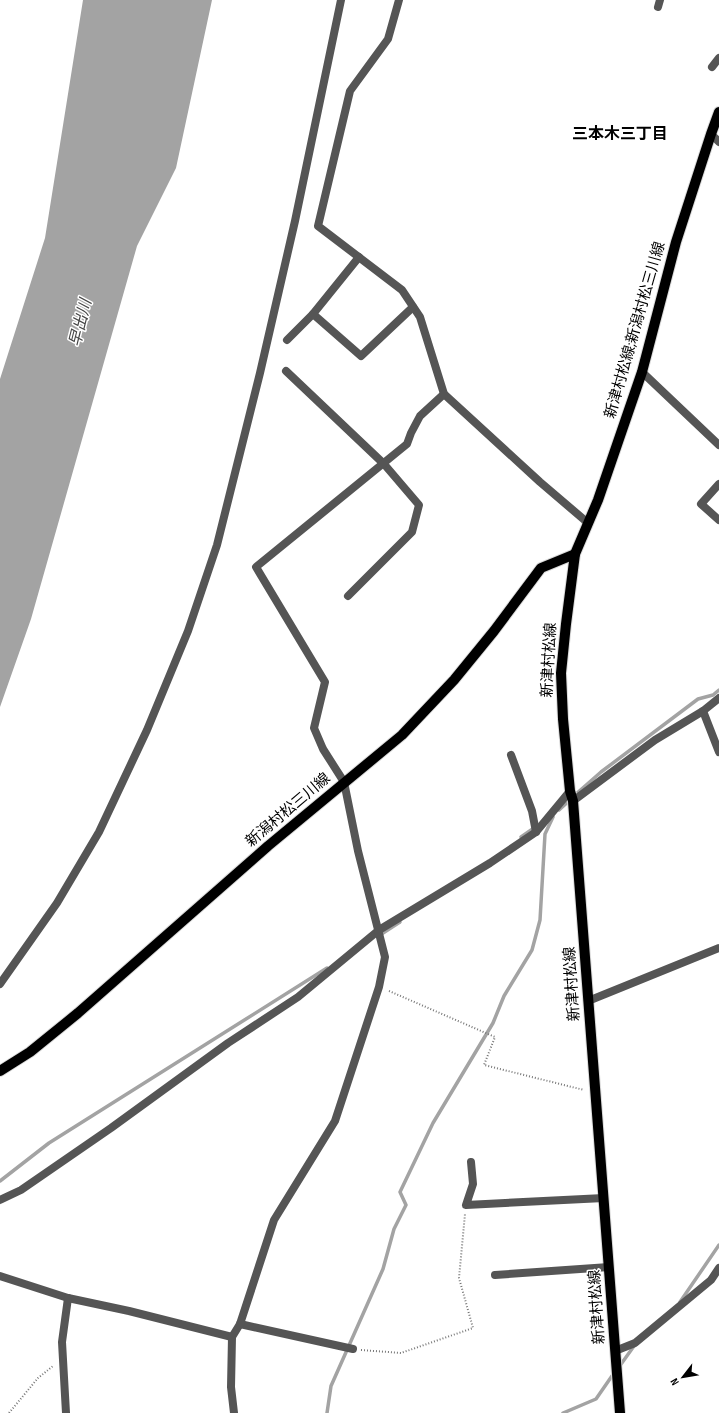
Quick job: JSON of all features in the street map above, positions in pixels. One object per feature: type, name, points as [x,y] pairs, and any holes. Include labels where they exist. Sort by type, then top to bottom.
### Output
[{"type":"main road","name":"新津村松線;新潟村松三川線","points":[[575,554],[598,500],[642,372],[676,242],[710,134],[719,112]]},
{"type":"main road","name":"新潟村松三川線","points":[[0,1071],[30,1052],[78,1013],[268,846],[402,735],[454,680],[494,631],[541,568],[575,554]]},
{"type":"main road","name":"新津村松線","points":[[575,554],[561,673],[563,719],[588,1002],[620,1413]]},
{"type":"street","points":[[0,984],[57,903],[99,832],[148,730],[188,631],[217,545],[260,373],[295,221],[341,0]]},
{"type":"street","points":[[399,0],[388,39],[350,91],[318,226],[402,290],[420,317],[444,394],[588,523]]},
{"type":"street","points":[[712,67],[719,58]]},
{"type":"street","points":[[710,134],[719,142]]},
{"type":"street","points":[[287,340],[313,314],[359,257]]},
{"type":"street","points":[[313,314],[361,356],[413,307]]},
{"type":"street","points":[[286,371],[384,464],[419,505],[412,532],[348,596]]},
{"type":"street","points":[[642,372],[718,442]]},
{"type":"street","points":[[235,1412],[231,1387],[232,1336],[240,1324],[274,1220],[335,1121],[379,987],[385,957],[358,851],[344,782],[324,749],[314,728],[325,682],[256,567],[407,444],[411,432],[420,416],[444,394]]},
{"type":"street","points":[[719,484],[701,504],[719,520]]},
{"type":"street","points":[[0,1200],[21,1190],[111,1128],[228,1043],[298,997],[379,930],[490,863],[536,832],[571,796],[655,740],[704,711],[719,698]]},
{"type":"street","points":[[704,711],[719,752]]},
{"type":"street","points":[[511,755],[532,811],[536,832]]},
{"type":"street","points":[[588,1002],[719,948]]},
{"type":"street","points":[[471,1162],[473,1184],[466,1205],[604,1198]]},
{"type":"street","points":[[495,1275],[609,1267]]},
{"type":"street","points":[[615,1351],[635,1343],[711,1280],[719,1268]]},
{"type":"street","points":[[0,1276],[68,1298],[232,1336]]},
{"type":"street","points":[[66,1413],[62,1342],[68,1298]]},
{"type":"street","points":[[240,1324],[352,1349]]},
{"type":"path","points":[[379,987],[495,1037],[484,1065],[595,1093]]},
{"type":"path","points":[[352,1349],[401,1353],[473,1328],[459,1278],[466,1205]]},
{"type":"path","points":[[9,1413],[38,1378],[62,1357]]},
{"type":"water","name":"早出川","points":[[83,0],[212,0],[176,168],[137,246],[31,619],[0,707],[0,379],[45,238]]},
{"type":"waterway","points":[[576,794],[601,772],[698,699],[713,695],[719,690]]},
{"type":"waterway","points":[[559,810],[570,800]]},
{"type":"waterway","points":[[327,1413],[331,1386],[383,1269],[394,1229],[406,1205],[400,1192],[433,1123],[493,1023],[504,996],[532,950],[540,920],[545,834],[553,817]]},
{"type":"waterway","points":[[521,837],[534,828]]},
{"type":"waterway","points":[[380,935],[400,922]]},
{"type":"waterway","points":[[0,1181],[49,1143],[327,968]]},
{"type":"waterway","points":[[680,1302],[719,1245]]},
{"type":"waterway","points":[[619,1367],[634,1346]]},
{"type":"waterway","points":[[563,1413],[596,1399],[614,1373]]},
{"type":"district","name":"三本木三丁目","points":[[620,134]]}]
